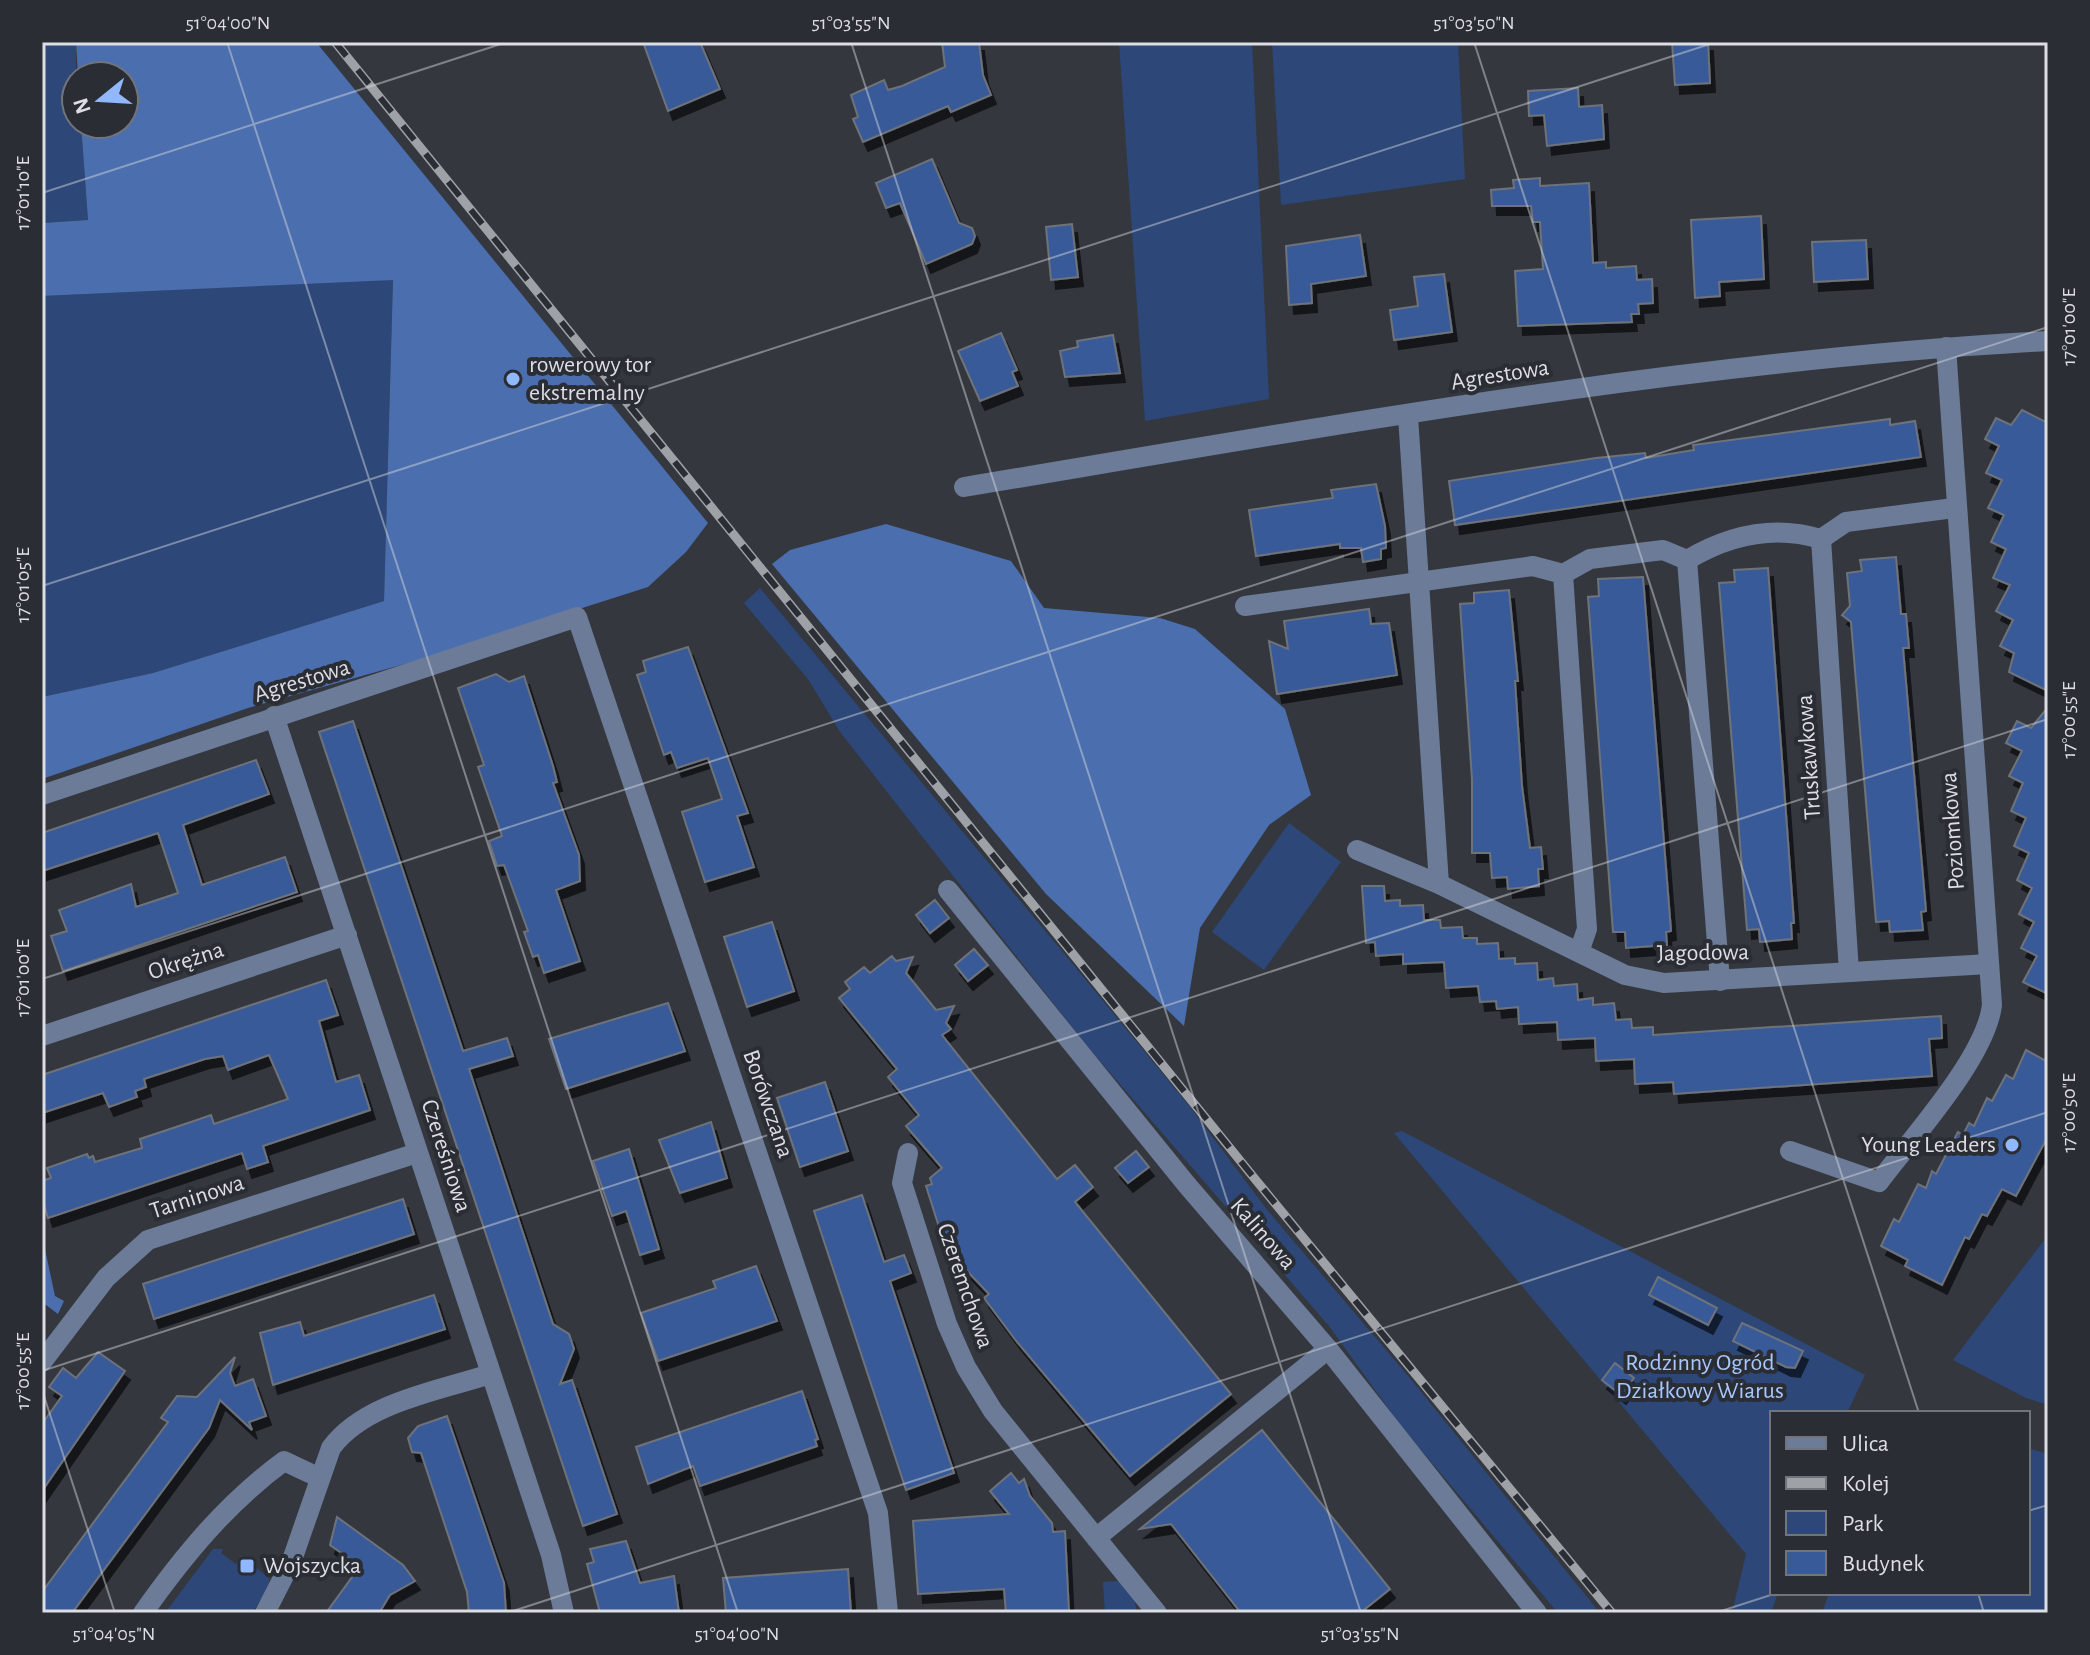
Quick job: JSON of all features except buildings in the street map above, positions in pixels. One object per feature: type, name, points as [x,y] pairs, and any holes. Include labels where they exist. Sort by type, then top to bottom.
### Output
[{"type":"street","name":"Agrestowa","points":[[964,487],[1408,416],[1750,366],[1946,347],[2048,341]]},
{"type":"street","name":"Poziomkowa","points":[[1790,1151],[1879,1182],[1967,1063],[1989,1027],[1989,964],[1954,508],[1946,347]]},
{"type":"street","points":[[1408,416],[1439,884]]},
{"type":"street","points":[[1687,560],[1718,541],[1792,530],[1821,539],[1846,522],[1954,508]]},
{"type":"street","name":"Truskawkowa","points":[[1821,539],[1849,972]]},
{"type":"street","points":[[1245,606],[1533,566],[1563,574],[1590,559],[1663,550],[1687,560]]},
{"type":"street","points":[[1687,560],[1720,981]]},
{"type":"street","points":[[1563,574],[1587,929],[1579,952]]},
{"type":"street","name":"Agrestowa","points":[[42,795],[577,617]]},
{"type":"street","name":"Borówczana","points":[[577,617],[878,1513],[888,1613]]},
{"type":"street","name":"Czereśniowa","points":[[274,716],[551,1555],[564,1613]]},
{"type":"street","name":"Jagodowa","points":[[1357,850],[1439,884],[1625,975],[1664,983],[1989,964]]},
{"type":"street","name":"Kalinowa","points":[[948,890],[1187,1185],[1328,1349],[1537,1613]]},
{"type":"street","name":"Okrężna","points":[[42,1036],[347,935]]},
{"type":"street","name":"Tarninowa","points":[[42,1362],[106,1278],[148,1240],[417,1153]]},
{"type":"street","name":"Czeremchowa","points":[[908,1153],[902,1183],[947,1324],[966,1367],[993,1411],[1157,1613]]},
{"type":"street","points":[[1096,1538],[1328,1349]]},
{"type":"street","points":[[265,1613],[292,1560],[331,1448],[342,1434],[359,1422],[490,1374]]},
{"type":"street","points":[[143,1613],[185,1554],[251,1485],[284,1461],[320,1478]]},
{"type":"green space","points":[[42,42],[76,42],[76,60],[60,60],[60,140],[82,140],[88,220],[42,223]]},
{"type":"green space","points":[[1119,42],[1252,42],[1269,399],[1145,421]]},
{"type":"green space","points":[[1272,42],[1458,42],[1465,179],[1281,205]]},
{"type":"green space","points":[[393,279],[384,601],[153,673],[42,697],[42,296]]},
{"type":"green space","points":[[760,588],[1086,980],[1190,1107],[1268,1211],[1409,1377],[1600,1613],[1558,1613],[1401,1426],[1329,1326],[1087,1046],[840,732],[808,679],[744,603]]},
{"type":"green space","points":[[1289,823],[1341,862],[1264,970],[1212,932]]},
{"type":"green space","name":"Rodzinny Ogród Działkowy Wiarus","points":[[1402,1131],[1865,1375],[1848,1411],[1770,1411],[1770,1595],[1777,1595],[1771,1613],[1732,1613],[1746,1554],[1394,1133]]},
{"type":"green space","points":[[2048,1235],[2048,1405],[2026,1398],[1953,1360]]},
{"type":"green space","points":[[2030,1449],[2048,1454],[2048,1613],[1822,1613],[1828,1595],[2030,1595]]},
{"type":"green space","points":[[213,1549],[223,1549],[221,1553],[236,1564],[241,1556],[269,1578],[269,1587],[252,1613],[165,1613]]},
{"type":"green space","points":[[1120,1581],[1133,1592],[1137,1613],[1105,1613],[1103,1582]]},
{"type":"shaded area","points":[[76,42],[316,42],[708,523],[686,552],[648,587],[426,658],[248,708],[42,779],[42,697],[153,673],[384,601],[393,280],[42,296],[42,223],[88,220],[82,140],[140,140],[140,60],[77,60]]},
{"type":"shaded area","points":[[886,524],[1011,561],[1044,608],[1160,618],[1195,629],[1285,709],[1311,795],[1269,825],[1200,928],[1184,1026],[1046,894],[772,564],[790,550]]},
{"type":"shaded area","points":[[42,1235],[55,1296],[64,1301],[58,1314],[42,1302]]},
{"type":"railway","points":[[335,42],[1255,1179],[1612,1613]]},
{"type":"place","name":"rowerowy tor ekstremalny","points":[[513,379]]},
{"type":"place","name":"Young Leaders","points":[[2012,1145]]},
{"type":"place","name":"Wojszycka","points":[[247,1566]]}]
